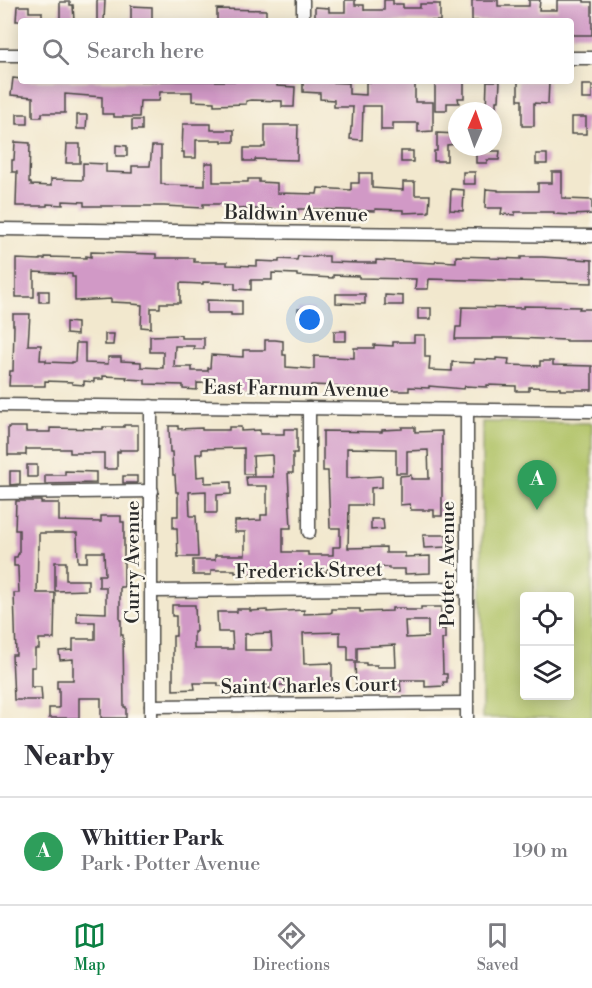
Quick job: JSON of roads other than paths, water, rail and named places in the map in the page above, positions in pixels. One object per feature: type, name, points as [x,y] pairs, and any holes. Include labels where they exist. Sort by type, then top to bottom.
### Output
[{"type":"street","points":[[303,0],[303,18]]},
{"type":"street","points":[[0,55],[18,55]]},
{"type":"street","points":[[574,58],[592,58]]},
{"type":"street","name":"Baldwin Avenue","points":[[0,229],[592,236]]},
{"type":"street","name":"East Farnum Avenue","points":[[0,405],[592,411]]},
{"type":"street","name":"Curry Avenue","points":[[151,406],[151,712]]},
{"type":"street","points":[[309,408],[309,532]]},
{"type":"street","name":"Potter Avenue","points":[[467,410],[467,718]]},
{"type":"street","points":[[0,494],[152,491]]},
{"type":"street","name":"Frederick Street","points":[[152,591],[467,588]]},
{"type":"street","name":"Saint Charles Court","points":[[151,712],[467,703]]},
{"type":"place","name":"Whittier Park","points":[[537,510]]}]
